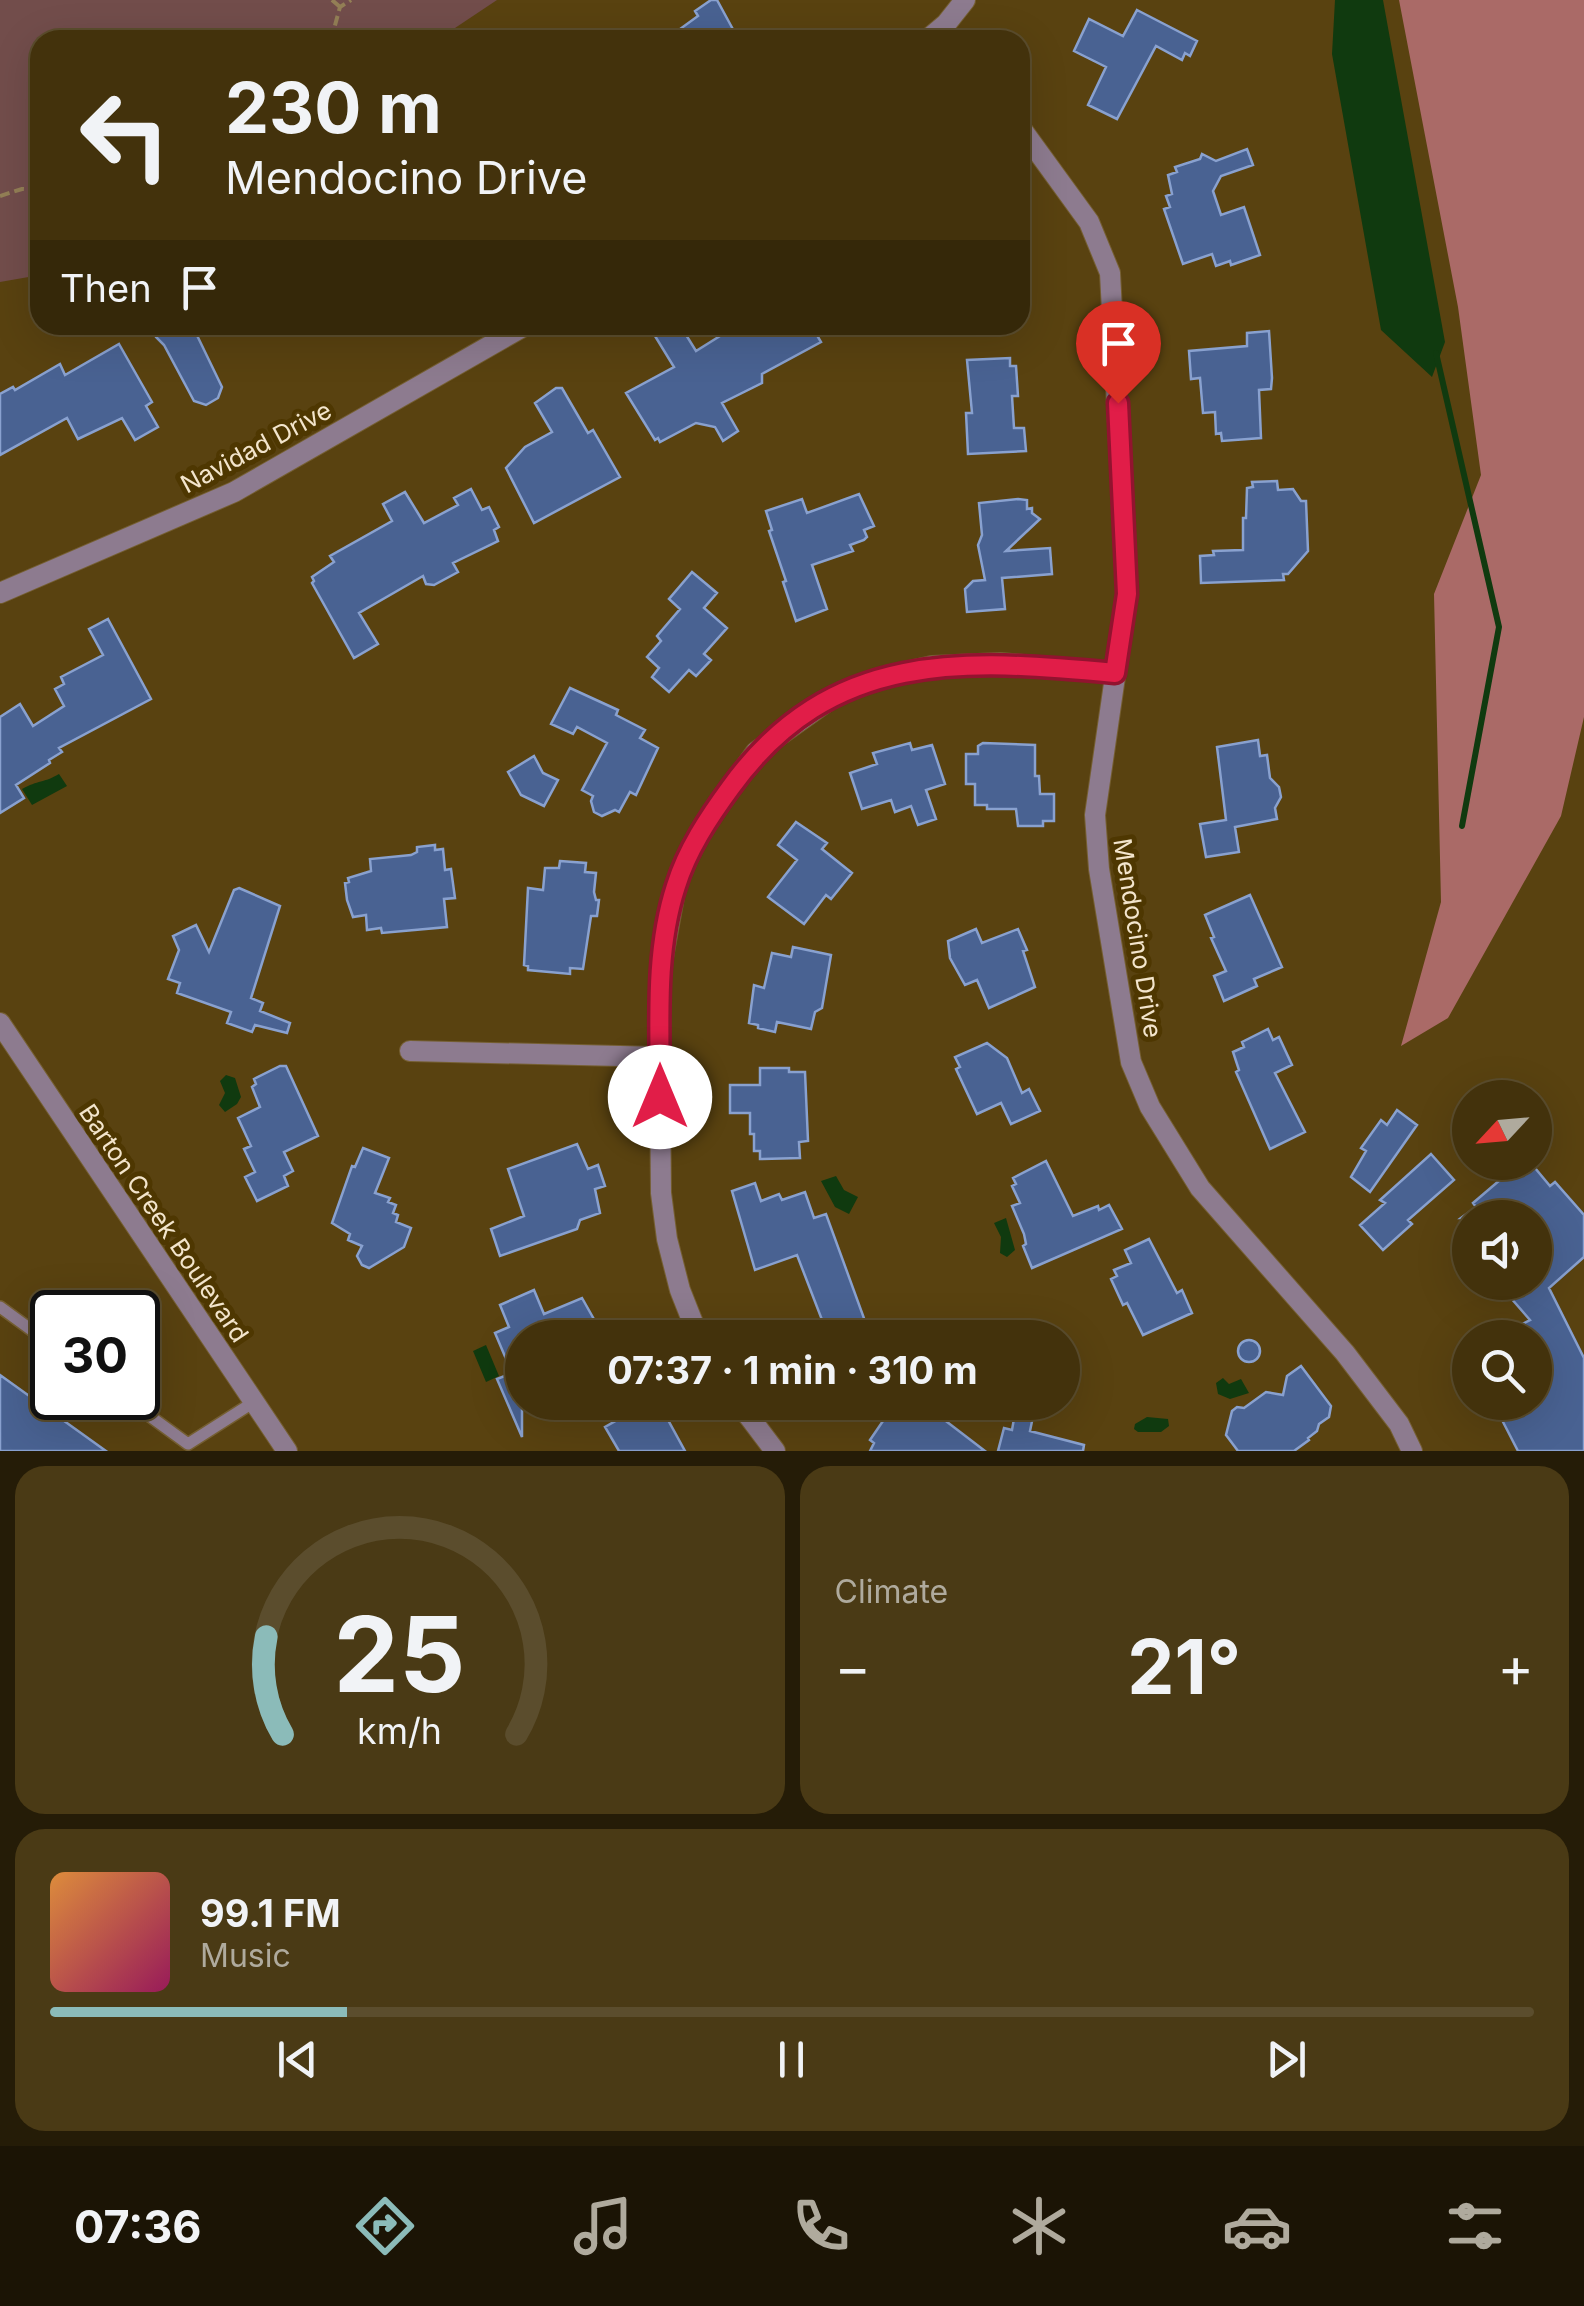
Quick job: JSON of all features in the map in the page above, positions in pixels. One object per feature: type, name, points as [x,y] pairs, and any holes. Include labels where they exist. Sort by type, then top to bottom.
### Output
[{"type":"street","points":[[952,30],[965,0]]},
{"type":"street","name":"Mendocino Drive","points":[[1030,141],[1088,222],[1110,273],[1127,594],[1096,815],[1099,870],[1132,1062],[1150,1106],[1200,1188],[1346,1353],[1399,1424],[1412,1451]]},
{"type":"street","name":"Navidad Drive","points":[[0,593],[234,492],[509,335]]},
{"type":"street","points":[[692,1320],[667,1239],[662,1194],[659,979],[676,886],[701,832],[756,752],[836,695],[876,678],[932,666],[1000,663],[1115,673]]},
{"type":"street","name":"Barton Creek Boulevard","points":[[0,1023],[287,1451]]},
{"type":"street","points":[[410,1051],[660,1057]]},
{"type":"street","points":[[752,1420],[775,1451]]},
{"type":"lane","points":[[0,1307],[30,1329]]},
{"type":"lane","points":[[155,1420],[195,1446],[254,1402]]},
{"type":"path","points":[[332,0],[340,7]]},
{"type":"path","points":[[334,30],[340,7],[350,0]]},
{"type":"path","points":[[0,196],[30,190]]},
{"type":"shaded area","points":[[0,0],[497,0],[452,30],[30,30],[30,277],[0,282]]},
{"type":"shaded area","points":[[1335,0],[1383,0],[1445,342],[1432,377],[1381,330],[1332,54]]},
{"type":"shaded area","points":[[1399,0],[1584,0],[1584,717],[1561,816],[1448,1018],[1401,1046],[1441,902],[1434,594],[1481,475],[1458,307]]},
{"type":"shaded area","points":[[59,774],[67,786],[32,805],[22,789]]},
{"type":"shaded area","points":[[226,1075],[235,1078],[241,1097],[225,1112],[219,1105],[225,1093],[220,1081]]},
{"type":"shaded area","points":[[836,1176],[844,1190],[858,1197],[849,1214],[835,1207],[821,1181]]},
{"type":"shaded area","points":[[1006,1218],[1015,1250],[1007,1257],[1000,1253],[1001,1237],[994,1223]]},
{"type":"shaded area","points":[[486,1345],[499,1376],[486,1382],[473,1351]]},
{"type":"shaded area","points":[[1223,1378],[1229,1384],[1241,1379],[1249,1393],[1230,1399],[1218,1394],[1216,1383]]},
{"type":"shaded area","points":[[1147,1417],[1168,1419],[1169,1426],[1161,1432],[1134,1429]]},
{"type":"building","points":[[717,0],[733,30],[679,30],[698,16],[695,11]]},
{"type":"building","points":[[1137,10],[1197,41],[1190,56],[1185,53],[1182,60],[1156,46],[1117,119],[1088,105],[1106,67],[1074,51],[1089,19],[1123,36]]},
{"type":"building","points":[[1247,149],[1253,165],[1221,176],[1213,191],[1221,215],[1244,207],[1260,255],[1216,266],[1212,254],[1183,264],[1164,209],[1170,207],[1166,196],[1172,194],[1168,175],[1177,172],[1175,167],[1200,159],[1202,154],[1216,161]]},
{"type":"building","points":[[1269,331],[1272,378],[1271,389],[1259,390],[1261,438],[1222,441],[1221,433],[1216,434],[1215,412],[1203,413],[1200,378],[1191,379],[1189,351],[1247,346],[1247,333]]},
{"type":"building","points":[[197,335],[222,387],[218,398],[206,405],[194,401],[156,337]]},
{"type":"building","points":[[686,335],[696,351],[722,335],[817,335],[821,342],[762,374],[762,383],[722,403],[738,431],[723,441],[715,427],[696,423],[660,442],[626,393],[674,367],[655,336]]},
{"type":"building","points":[[119,344],[152,402],[146,406],[158,427],[135,440],[122,418],[78,439],[67,418],[0,455],[0,394],[13,387],[15,390],[60,364],[65,375]]},
{"type":"building","points":[[1010,358],[1010,366],[1016,366],[1018,396],[1012,396],[1014,428],[1024,428],[1026,451],[968,454],[966,413],[972,413],[967,360]]},
{"type":"building","points":[[562,388],[588,433],[593,430],[620,477],[534,523],[506,468],[525,447],[552,432],[535,403]]},
{"type":"building","points":[[1277,481],[1278,490],[1293,489],[1301,501],[1306,501],[1308,551],[1288,574],[1283,574],[1284,580],[1201,583],[1200,556],[1214,555],[1213,551],[1243,550],[1247,488],[1253,487],[1252,482]]},
{"type":"building","points":[[471,489],[482,510],[489,507],[499,527],[494,530],[498,541],[453,563],[458,572],[434,585],[426,584],[423,576],[359,613],[378,644],[354,658],[312,577],[334,562],[330,556],[392,521],[383,504],[405,492],[424,523],[458,505],[454,498]]},
{"type":"building","points":[[859,494],[874,526],[864,530],[864,540],[850,545],[853,551],[812,565],[827,609],[796,621],[766,511],[802,499],[807,513]]},
{"type":"building","points":[[1027,500],[1027,509],[1032,508],[1040,519],[1006,551],[1050,548],[1052,574],[1002,578],[1005,609],[967,612],[965,589],[973,581],[985,580],[978,545],[982,535],[979,503]]},
{"type":"building","points":[[692,572],[717,593],[704,608],[727,628],[704,654],[711,660],[696,676],[689,670],[669,692],[652,677],[659,668],[647,657],[661,641],[657,636],[680,609],[669,599]]},
{"type":"building","points":[[108,619],[151,699],[59,748],[62,752],[50,763],[16,785],[24,798],[0,813],[0,717],[20,704],[33,726],[64,706],[55,689],[64,684],[61,677],[103,655],[89,629]]},
{"type":"building","points":[[570,688],[618,710],[616,715],[645,730],[640,738],[658,748],[636,795],[630,792],[619,812],[602,816],[594,812],[593,796],[582,790],[607,743],[577,727],[573,734],[551,724]]},
{"type":"building","points":[[1258,740],[1260,756],[1267,755],[1270,778],[1279,787],[1277,819],[1235,827],[1239,852],[1206,857],[1200,824],[1226,820],[1217,747]]},
{"type":"building","points":[[910,743],[912,750],[932,745],[945,784],[926,790],[936,819],[918,825],[911,806],[895,812],[891,800],[862,809],[850,773],[877,764],[873,753]]},
{"type":"building","points":[[1035,745],[1035,776],[1039,776],[1040,794],[1054,794],[1054,821],[1043,821],[1043,826],[1018,826],[1016,809],[975,805],[975,784],[966,784],[966,754],[978,754],[978,746]]},
{"type":"building","points":[[534,756],[543,773],[558,780],[544,806],[521,795],[508,772]]},
{"type":"building","points":[[796,822],[827,843],[822,849],[852,873],[831,899],[826,895],[804,924],[768,897],[797,860],[778,845]]},
{"type":"building","points":[[435,845],[435,850],[443,849],[445,870],[451,869],[455,898],[444,899],[447,927],[382,933],[381,928],[367,930],[366,915],[353,917],[347,900],[348,878],[371,871],[370,859],[411,855],[417,847]]},
{"type":"building","points":[[560,861],[586,863],[585,872],[596,873],[597,916],[591,916],[583,969],[570,968],[570,974],[528,970],[524,965],[528,888],[543,890],[545,868],[559,868]]},
{"type":"building","points":[[239,888],[280,906],[251,998],[263,1003],[260,1011],[290,1023],[287,1033],[255,1025],[252,1032],[227,1023],[231,1012],[177,993],[180,983],[168,979],[179,950],[173,936],[196,925],[209,952],[234,890]]},
{"type":"building","points":[[1250,895],[1282,967],[1254,979],[1257,986],[1224,1001],[1214,976],[1226,971],[1205,915]]},
{"type":"building","points":[[976,929],[982,943],[1018,929],[1035,987],[989,1008],[977,980],[965,985],[950,958],[948,941]]},
{"type":"building","points":[[793,947],[831,955],[822,1008],[815,1012],[811,1029],[777,1022],[775,1032],[758,1028],[749,1023],[754,985],[764,988],[772,953],[791,957]]},
{"type":"building","points":[[1268,1029],[1273,1040],[1279,1037],[1292,1065],[1275,1073],[1305,1132],[1270,1149],[1236,1072],[1239,1070],[1233,1052],[1244,1047],[1242,1042]]},
{"type":"building","points":[[987,1043],[1007,1058],[1022,1093],[1029,1089],[1040,1111],[1011,1124],[1001,1103],[977,1114],[956,1069],[960,1067],[955,1057]]},
{"type":"building","points":[[286,1066],[318,1136],[284,1152],[293,1171],[284,1176],[288,1186],[257,1201],[245,1177],[255,1172],[244,1149],[251,1146],[238,1118],[260,1107],[252,1087],[256,1084],[254,1079]]},
{"type":"building","points":[[760,1068],[805,1072],[808,1141],[799,1142],[800,1158],[760,1159],[760,1151],[754,1151],[754,1134],[750,1134],[750,1113],[730,1113],[730,1085],[760,1085]]},
{"type":"building","points":[[1397,1110],[1417,1125],[1370,1192],[1351,1177],[1366,1151],[1361,1148],[1381,1120],[1387,1125]]},
{"type":"building","points":[[577,1144],[588,1169],[598,1165],[605,1186],[595,1189],[600,1213],[580,1220],[577,1229],[500,1256],[491,1229],[524,1216],[508,1169]]},
{"type":"building","points":[[363,1148],[389,1158],[375,1193],[390,1198],[388,1202],[396,1205],[396,1222],[411,1228],[404,1247],[369,1268],[357,1256],[362,1246],[348,1240],[350,1234],[332,1223],[352,1166],[355,1167]]},
{"type":"building","points":[[1431,1154],[1454,1180],[1408,1220],[1412,1224],[1383,1250],[1360,1225],[1385,1203],[1380,1200]]},
{"type":"building","points":[[1046,1161],[1073,1216],[1109,1205],[1122,1229],[1032,1268],[1012,1206],[1020,1203],[1012,1186],[1016,1184],[1013,1178]]},
{"type":"building","points":[[1500,1180],[1545,1180],[1550,1186],[1555,1182],[1584,1215],[1584,1257],[1552,1285],[1552,1200],[1477,1200]]},
{"type":"building","points":[[755,1183],[761,1201],[779,1194],[782,1200],[805,1192],[814,1218],[826,1214],[865,1320],[822,1320],[797,1255],[755,1270],[732,1191]]},
{"type":"building","points":[[1149,1239],[1192,1313],[1143,1335],[1111,1279],[1117,1276],[1114,1270],[1131,1263],[1125,1250]]},
{"type":"building","points":[[534,1290],[544,1314],[582,1298],[594,1320],[506,1320],[500,1305]]},
{"type":"building","points":[[1552,1294],[1584,1358],[1584,1451],[1518,1451],[1502,1420],[1552,1420],[1552,1320],[1530,1320],[1513,1300],[1552,1300]]},
{"type":"building","points":[[505,1329],[505,1357],[495,1333]]},
{"type":"building","points":[[1249,1340],[1257,1343],[1257,1359],[1249,1362],[1241,1359],[1238,1351],[1241,1343]]},
{"type":"building","points":[[1301,1366],[1331,1406],[1329,1417],[1294,1451],[1238,1451],[1226,1435],[1232,1411],[1244,1408],[1266,1392],[1283,1395],[1287,1376]]},
{"type":"building","points":[[0,1375],[30,1397],[30,1420],[63,1420],[106,1451],[0,1451]]},
{"type":"building","points":[[505,1376],[505,1398],[497,1379]]},
{"type":"building","points":[[617,1420],[668,1420],[685,1451],[619,1451],[605,1427]]},
{"type":"building","points":[[945,1420],[985,1451],[870,1451],[874,1443],[870,1440],[883,1421]]},
{"type":"building","points":[[1014,1420],[1032,1420],[1030,1431],[1084,1445],[1083,1451],[998,1451],[1004,1428],[1012,1430]]},
{"type":"waterway","points":[[1436,353],[1499,627],[1462,826]]},
{"type":"route","points":[[660,1097],[659,979],[676,886],[693,846],[756,752],[836,695],[876,678],[932,666],[1000,663],[1115,673],[1127,594],[1118,403]]}]
